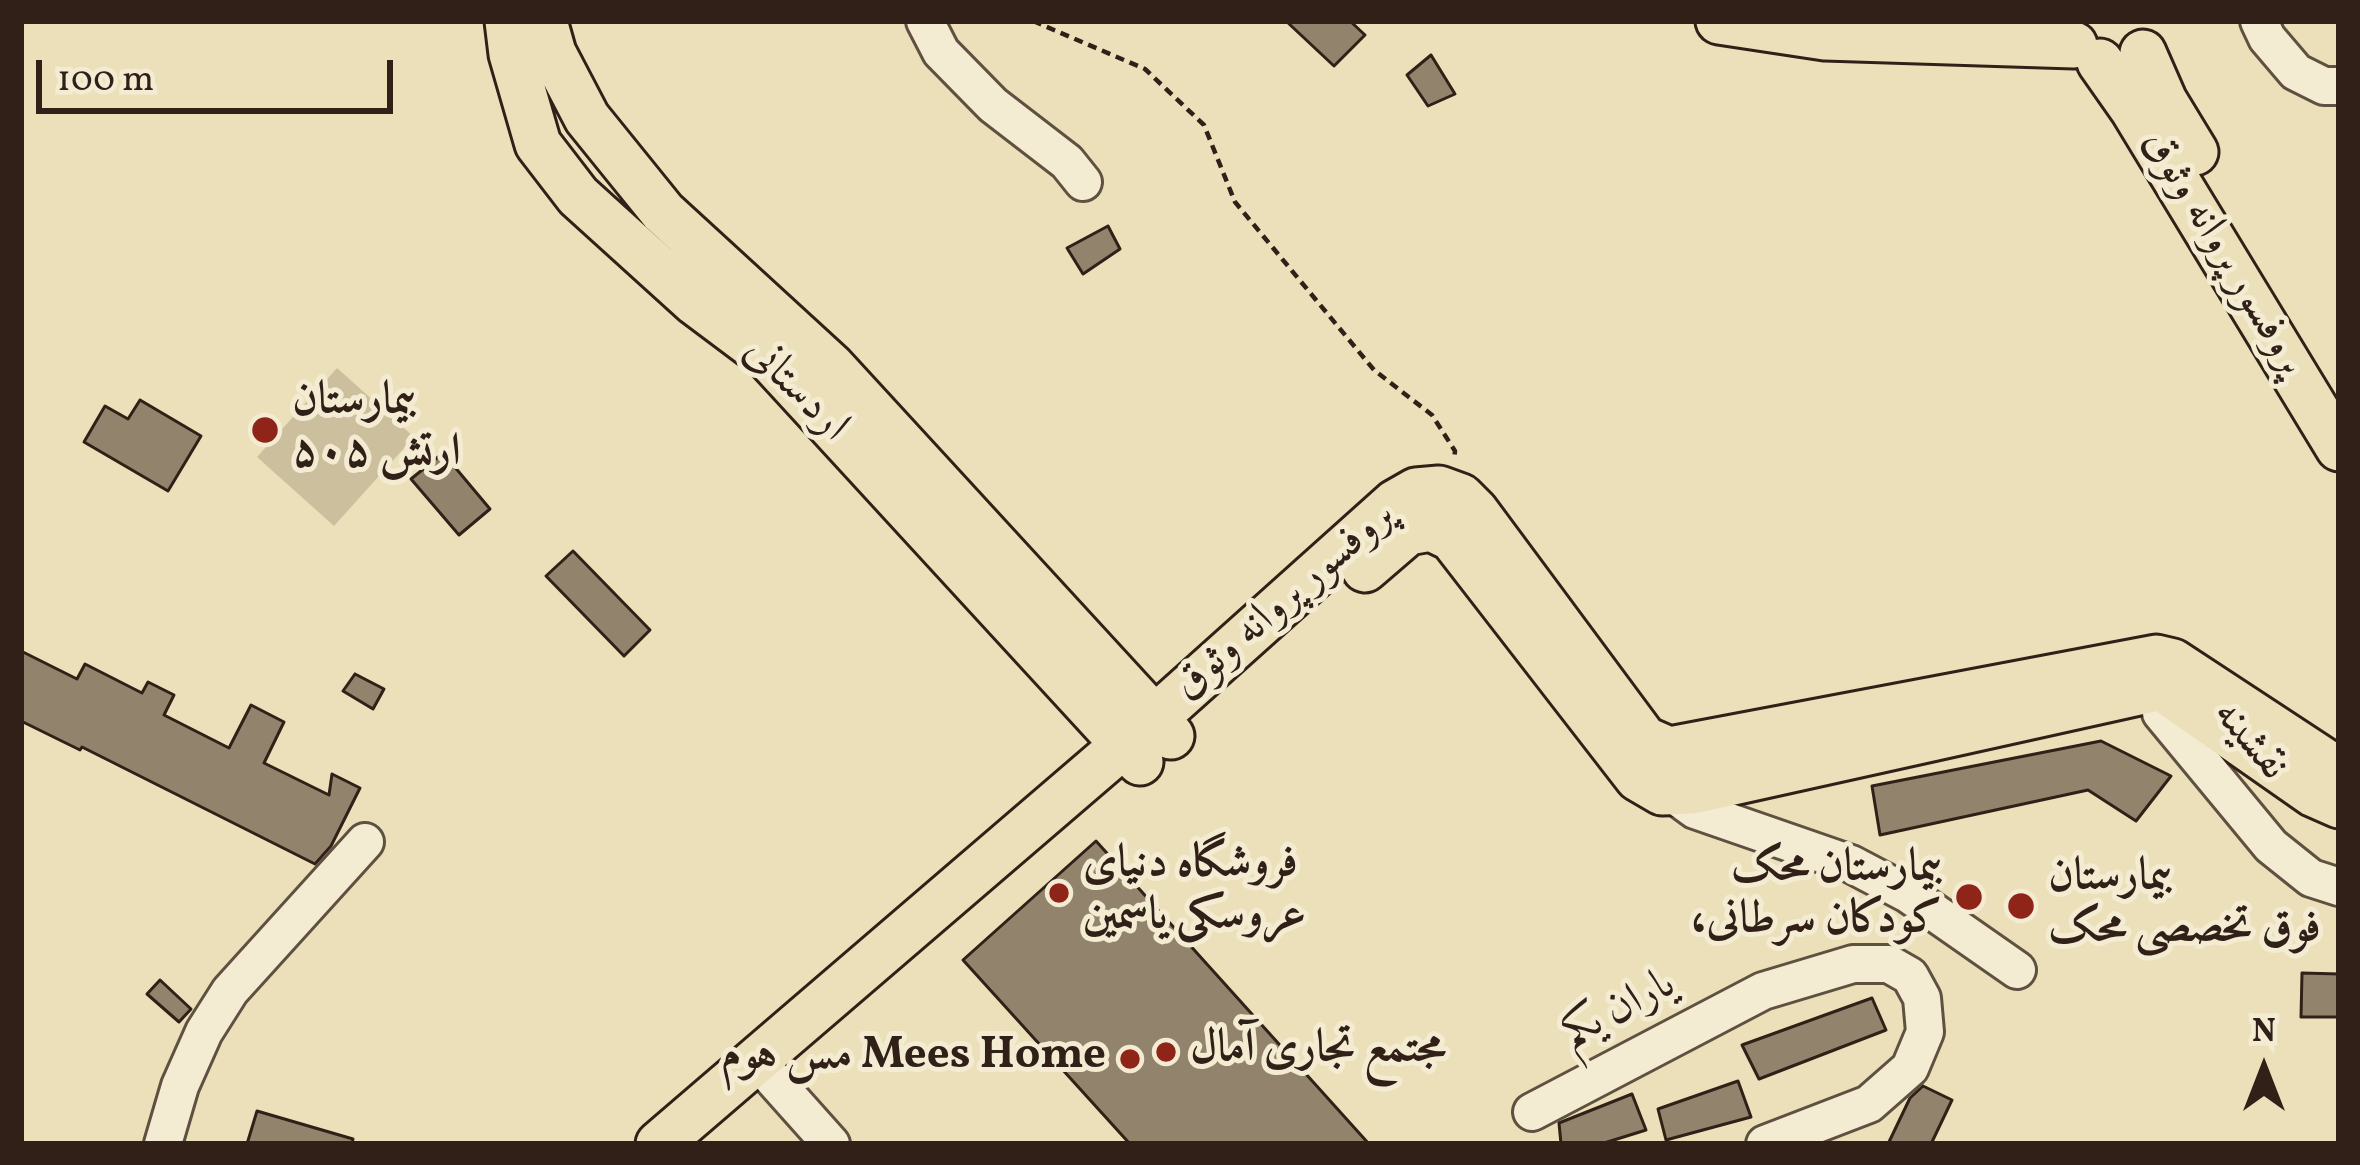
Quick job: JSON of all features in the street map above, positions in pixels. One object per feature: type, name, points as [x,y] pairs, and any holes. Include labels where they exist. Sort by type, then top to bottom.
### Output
[{"type":"main road","name":"اردستانی","points":[[544,21],[553,52],[587,118],[663,212],[831,366],[1148,740]]},
{"type":"main road","points":[[1719,21],[1825,37],[2108,40]]},
{"type":"main road","name":"اردستانی","points":[[510,37],[538,144],[578,196],[695,302],[767,356],[1148,740]]},
{"type":"main road","points":[[510,37],[529,88],[556,110],[587,118]]},
{"type":"main road","name":"پروفسور پروانه وثوق","points":[[2108,40],[2164,100],[2339,391]]},
{"type":"main road","name":"پروفسور پروانه وثوق","points":[[2108,40],[2339,448]]},
{"type":"main road","points":[[578,196],[561,167],[561,148],[587,118]]},
{"type":"main road","name":"پروفسور پروانه وثوق","points":[[1148,740],[1395,503],[1416,491],[1438,489],[1461,497],[1475,512],[1667,778]]},
{"type":"main road","name":"پروفسور پروانه وثوق","points":[[659,1144],[765,1069],[1148,740],[1408,532],[1431,528],[1452,538],[1638,778],[1667,778]]},
{"type":"main road","points":[[1667,778],[2125,661],[2158,673],[2314,794],[2339,806]]},
{"type":"main road","points":[[2158,673],[2173,662],[2339,771]]},
{"type":"main road","name":"پروفسور پروانه وثوق","points":[[700,1144],[765,1069]]},
{"type":"street","points":[[925,21],[941,52],[992,105],[1067,162],[1083,182]]},
{"type":"street","points":[[2259,21],[2266,38],[2296,72],[2324,86],[2339,86]]},
{"type":"street","name":"نقشینه","points":[[2158,673],[2161,713],[2271,846],[2312,878],[2339,887]]},
{"type":"street","points":[[1667,778],[1695,810],[1851,864],[1924,905],[2017,970]]},
{"type":"street","points":[[163,1144],[180,1086],[204,1032],[230,991],[365,842]]},
{"type":"street","name":"یاران یکم","points":[[1532,1112],[1763,991],[1853,964],[1889,964],[1910,976],[1922,998],[1925,1032],[1910,1068],[1869,1103],[1765,1144]]},
{"type":"street","points":[[765,1069],[831,1144]]},
{"type":"path","points":[[1033,21],[1145,69],[1204,125],[1235,202],[1374,370],[1432,415],[1455,451],[1450,494]]},
{"type":"shaded area","points":[[337,368],[414,437],[334,526],[257,457]]},
{"type":"building","points":[[1286,21],[1350,21],[1365,35],[1334,66]]},
{"type":"building","points":[[1431,55],[1455,94],[1428,106],[1407,75]]},
{"type":"building","points":[[1108,226],[1120,249],[1083,274],[1067,248]]},
{"type":"building","points":[[140,400],[201,436],[168,491],[84,442],[105,406],[128,419]]},
{"type":"building","points":[[443,453],[490,509],[459,535],[411,479]]},
{"type":"building","points":[[573,551],[650,630],[624,656],[546,576]]},
{"type":"building","points":[[21,651],[77,679],[85,664],[142,693],[148,682],[174,695],[164,715],[229,748],[251,705],[284,722],[264,763],[329,795],[332,774],[360,788],[331,846],[315,864],[21,721]]},
{"type":"building","points":[[355,674],[384,689],[373,709],[343,691]]},
{"type":"building","points":[[2101,741],[2171,776],[2136,821],[2088,790],[1880,835],[1872,786]]},
{"type":"building","name":"مجتمع تجاری آمال","points":[[1096,841],[1369,1144],[1130,1144],[963,960]]},
{"type":"building","points":[[2302,973],[2339,974],[2339,1017],[2301,1017]]},
{"type":"building","points":[[160,980],[191,1009],[179,1022],[147,994]]},
{"type":"building","points":[[1872,998],[1886,1030],[1759,1079],[1742,1045]]},
{"type":"building","points":[[1738,1081],[1751,1117],[1666,1140],[1658,1109]]},
{"type":"building","points":[[1923,1086],[1952,1100],[1931,1144],[1888,1144],[1910,1098]]},
{"type":"building","points":[[1632,1094],[1646,1130],[1601,1144],[1561,1144],[1559,1123]]},
{"type":"building","points":[[257,1111],[353,1139],[352,1144],[247,1144]]},
{"type":"place","name":"بیمارستان ۵۰۵ ارتش","points":[[265,430]]},
{"type":"place","name":"فروشگاه دنیای عروسکی یاسمین","points":[[1059,893]]},
{"type":"place","name":"بیمارستان محک ،کودکان سرطانی","points":[[1969,897]]},
{"type":"place","name":"بیمارستان فوق تخصصی محک","points":[[2021,906]]},
{"type":"place","name":"مجتمع تجاری آمال","points":[[1166,1052]]},
{"type":"place","name":"مس هوم Mees Home","points":[[1130,1059]]}]
